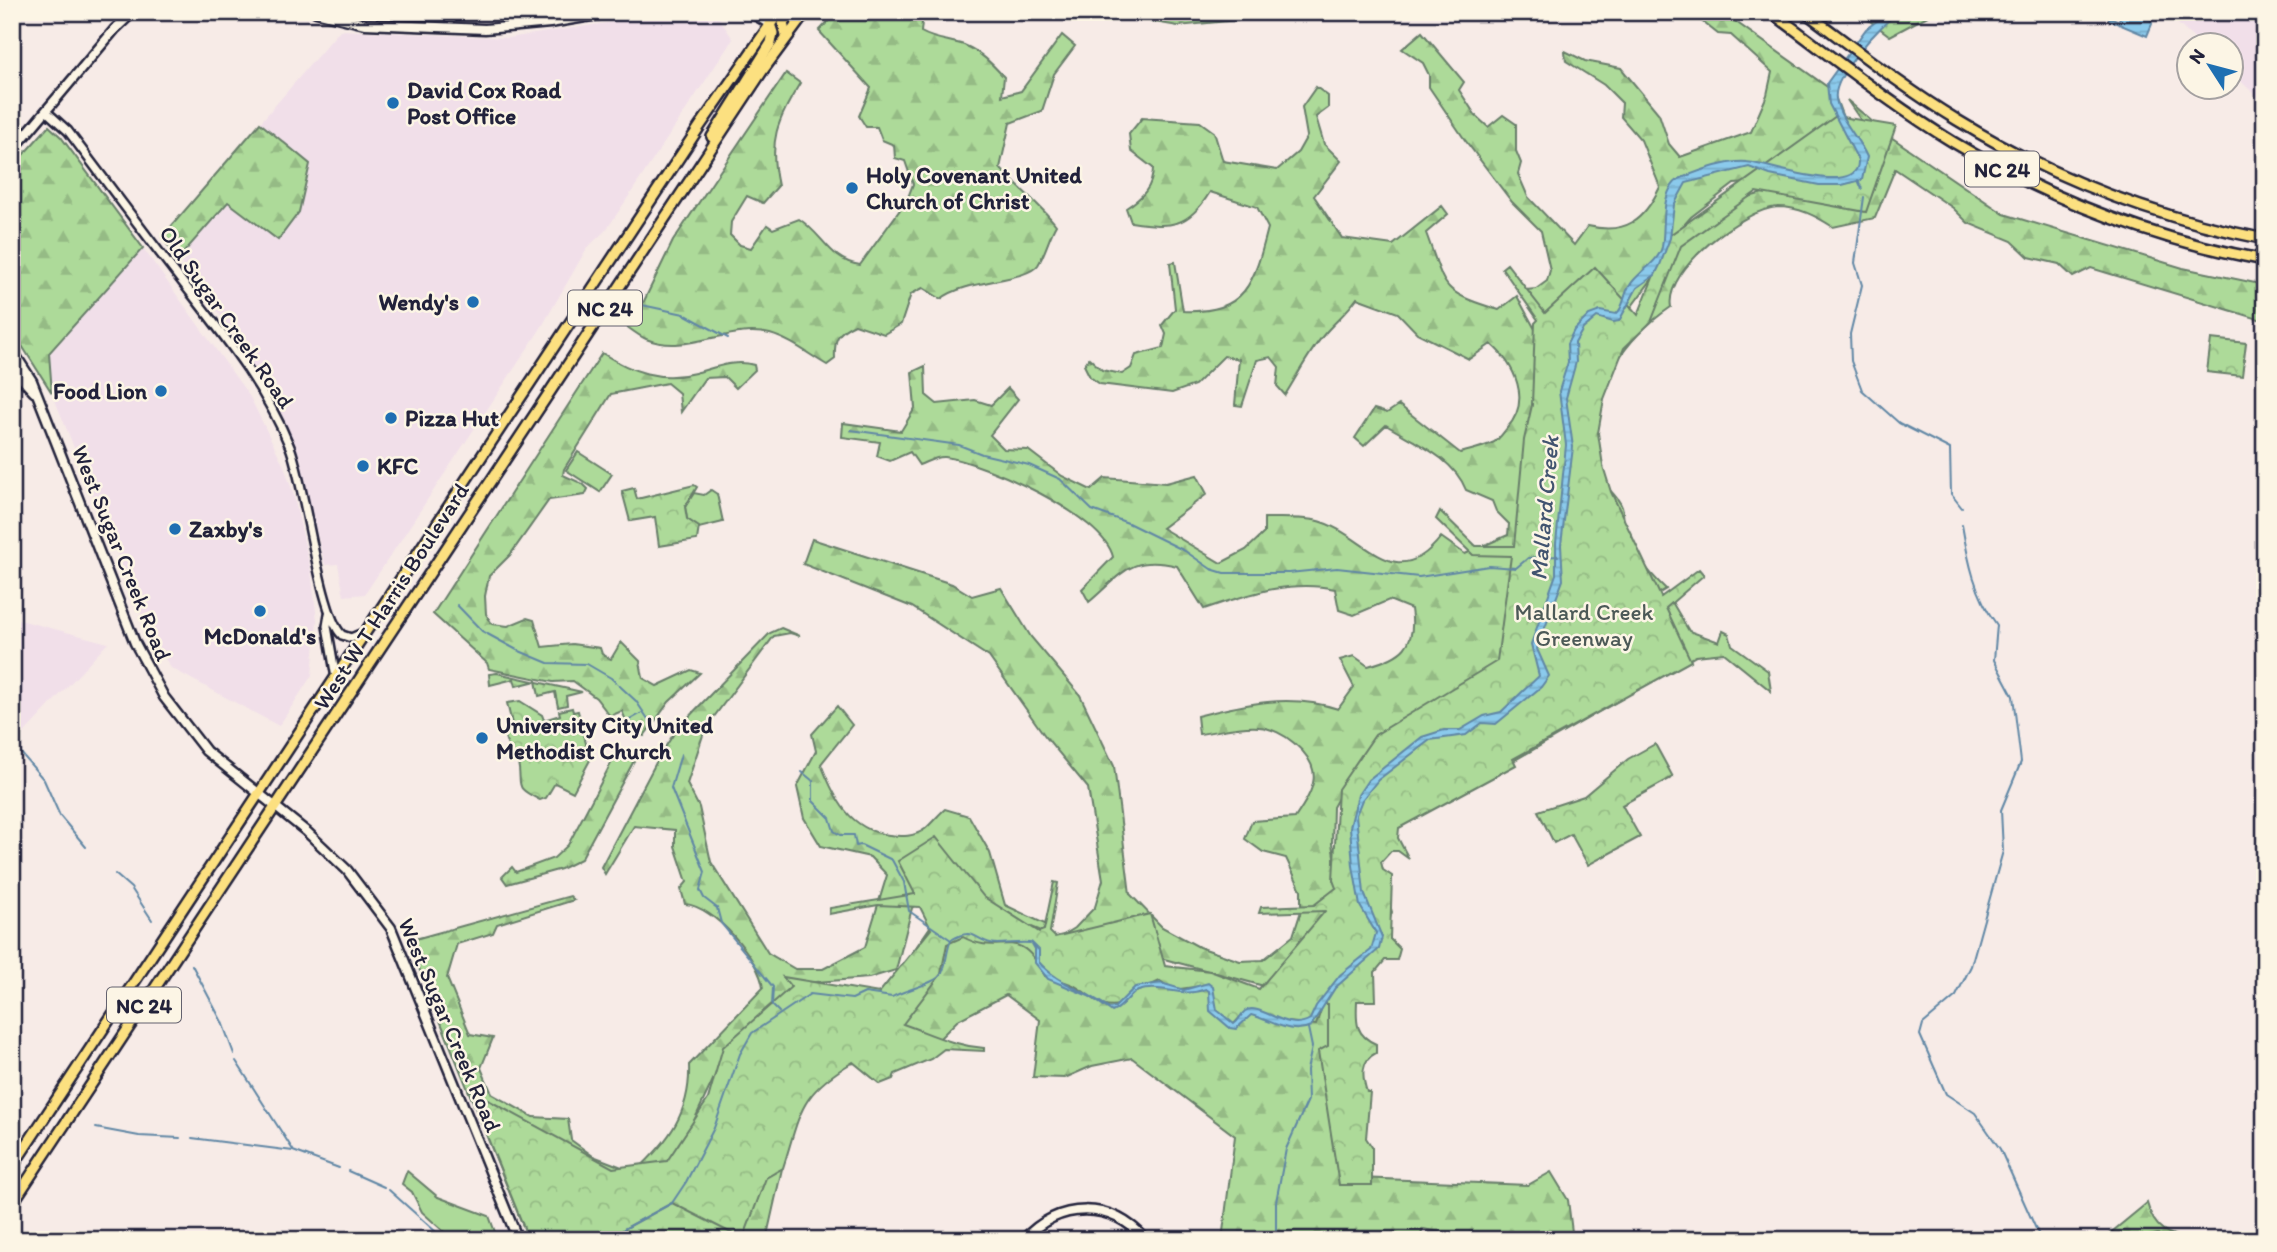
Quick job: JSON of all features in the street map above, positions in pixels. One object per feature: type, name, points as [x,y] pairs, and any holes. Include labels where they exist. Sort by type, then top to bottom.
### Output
[{"type":"main road","points":[[12,151],[114,29],[133,12]]},
{"type":"main road","points":[[316,12],[365,24],[485,29],[550,23],[615,12]]},
{"type":"main road","points":[[690,179],[720,122],[771,43],[773,33],[770,24],[750,12]]},
{"type":"main road","name":"West W T Harris Boulevard","points":[[12,1167],[779,12]]},
{"type":"main road","points":[[786,36],[783,23],[790,12]]},
{"type":"main road","name":"West W T Harris Boulevard","points":[[12,1204],[690,179],[786,36],[806,12]]},
{"type":"main road","name":"NC 24","points":[[1771,12],[1913,116],[1964,148],[2038,187],[2163,234],[2265,260]]},
{"type":"main road","name":"NC 24","points":[[1805,12],[1915,93],[2029,159],[2133,204],[2265,239]]},
{"type":"main road","name":"West Sugar Creek Road","points":[[12,350],[32,381],[34,392],[147,668],[175,712],[206,751],[307,832],[347,870],[391,928],[518,1240]]},
{"type":"main road","name":"West Sugar Creek Road","points":[[12,368],[34,392]]},
{"type":"main road","points":[[1023,1240],[1052,1217],[1067,1212],[1088,1211],[1122,1218],[1146,1240]]},
{"type":"street","name":"Old Sugar Creek Road","points":[[47,112],[68,131],[207,314],[270,406],[291,449],[299,475],[329,613],[327,626],[336,678]]},
{"type":"street","points":[[329,613],[342,635],[354,637],[367,631]]},
{"type":"shaded area","points":[[2165,12],[2265,12],[2265,104],[2246,86],[2246,32],[2187,32]]},
{"type":"shaded area","points":[[666,14],[719,18],[733,39],[607,229],[587,248],[541,328],[365,594],[344,596],[338,564],[325,565],[299,464],[302,462],[274,398],[220,315],[178,259],[228,202],[277,240],[310,164],[260,123],[340,30],[508,38]]},
{"type":"shaded area","points":[[143,248],[250,397],[284,466],[293,493],[311,571],[317,620],[312,675],[279,726],[171,668],[149,633],[52,393],[49,353]]},
{"type":"shaded area","points":[[12,618],[108,643],[12,746]]},
{"type":"green space","points":[[837,12],[923,12],[921,32],[964,45],[981,55],[1004,77],[1002,96],[1021,91],[1062,35],[1075,46],[1054,74],[1042,111],[1010,123],[1000,168],[1056,225],[1038,265],[1021,275],[965,288],[941,299],[923,288],[911,294],[901,324],[884,334],[855,324],[840,333],[835,346],[835,359],[827,365],[770,334],[739,333],[677,344],[661,343],[639,335],[619,321],[644,301],[673,241],[786,73],[800,83],[785,109],[777,132],[774,156],[778,186],[763,203],[747,196],[731,222],[730,235],[740,245],[751,248],[767,225],[773,229],[799,219],[834,253],[860,265],[907,200],[913,184],[905,161],[895,158],[894,145],[882,140],[877,127],[866,127],[859,116],[871,88],[819,31]]},
{"type":"green space","points":[[1139,12],[1381,12],[1382,15],[1287,15],[1178,26],[1149,21]]},
{"type":"green space","points":[[1690,12],[1722,12],[1833,91],[1845,123],[1766,182],[1734,184],[1691,217],[1667,244],[1661,267],[1597,353],[1549,328],[1525,290],[1536,289],[1547,281],[1550,270],[1541,231],[1512,202],[1465,140],[1429,87],[1429,75],[1423,63],[1402,49],[1422,32],[1464,82],[1459,90],[1476,116],[1488,127],[1503,115],[1516,124],[1516,151],[1521,163],[1518,174],[1528,197],[1574,245],[1588,226],[1613,228],[1632,222],[1647,208],[1660,187],[1641,140],[1621,117],[1622,103],[1604,85],[1566,61],[1565,51],[1585,61],[1621,68],[1659,114],[1669,144],[1680,157],[1751,132],[1767,95],[1772,72],[1731,35],[1718,34]]},
{"type":"green space","points":[[1858,12],[1935,12],[1890,36]]},
{"type":"green space","points":[[1316,87],[1328,96],[1328,108],[1316,117],[1324,144],[1341,161],[1314,196],[1342,238],[1393,245],[1442,206],[1448,214],[1426,233],[1442,277],[1455,292],[1465,298],[1499,310],[1517,296],[1536,331],[1538,376],[1506,664],[1357,763],[1333,807],[1332,843],[1343,917],[1286,992],[1142,953],[1057,939],[1075,928],[1095,907],[1103,880],[1088,788],[1045,736],[989,657],[912,607],[803,564],[812,539],[952,584],[972,596],[1001,588],[1031,637],[1080,695],[1114,766],[1130,894],[1162,927],[1199,947],[1240,961],[1263,960],[1293,936],[1301,911],[1301,890],[1286,858],[1263,852],[1245,839],[1252,821],[1295,818],[1312,788],[1314,779],[1310,761],[1290,740],[1268,729],[1245,727],[1199,734],[1197,716],[1250,704],[1285,701],[1320,704],[1338,709],[1354,687],[1340,660],[1354,656],[1368,666],[1398,654],[1409,641],[1412,632],[1411,609],[1389,600],[1354,615],[1339,610],[1335,589],[1302,586],[1269,590],[1204,609],[1177,566],[1161,563],[1137,565],[1128,569],[1089,602],[1082,589],[1113,557],[1105,541],[1066,509],[1013,480],[963,461],[942,457],[919,465],[910,452],[890,461],[877,456],[880,442],[842,437],[843,423],[901,431],[915,408],[912,372],[925,366],[926,395],[937,404],[975,400],[991,405],[1008,388],[1018,399],[990,435],[1004,449],[1028,450],[1062,476],[1091,490],[1105,478],[1166,483],[1197,475],[1207,494],[1162,528],[1221,563],[1246,550],[1264,533],[1264,518],[1314,520],[1332,526],[1393,561],[1408,562],[1424,554],[1441,537],[1465,554],[1508,535],[1509,524],[1496,511],[1492,501],[1466,490],[1452,468],[1432,452],[1386,425],[1364,446],[1355,438],[1374,409],[1387,413],[1399,405],[1460,453],[1494,442],[1514,418],[1519,395],[1507,362],[1491,344],[1469,359],[1417,333],[1398,313],[1357,298],[1316,345],[1285,395],[1277,386],[1279,367],[1271,357],[1257,360],[1242,406],[1235,405],[1239,359],[1224,356],[1195,385],[1172,393],[1100,384],[1090,377],[1084,365],[1089,358],[1102,370],[1122,374],[1131,368],[1136,355],[1163,348],[1166,334],[1162,325],[1175,309],[1170,263],[1175,262],[1183,311],[1204,311],[1234,301],[1252,279],[1268,228],[1257,207],[1210,192],[1194,213],[1177,223],[1157,225],[1131,222],[1126,208],[1146,191],[1153,168],[1131,151],[1129,134],[1142,118],[1200,122],[1214,132],[1223,161],[1277,170],[1298,152],[1307,136],[1302,107]]},
{"type":"green space","points":[[1847,100],[1888,135],[2004,214],[2183,268],[2265,285],[2265,321],[2091,268],[2073,277],[2059,264],[2029,257],[2012,241],[1968,223],[1953,208],[1895,169],[1875,218],[1833,227],[1800,210],[1778,207],[1763,210],[1727,230],[1693,260],[1672,292],[1671,307],[1625,349],[1605,384],[1599,403],[1594,445],[1597,470],[1622,507],[1625,528],[1636,554],[1666,589],[1656,595],[1628,575],[1608,535],[1590,476],[1582,428],[1600,363],[1630,330],[1680,244],[1701,224],[1738,200],[1763,193],[1830,202],[1873,192],[1881,150]]},
{"type":"green space","name":"Mallard Creek Greenway","points":[[1836,116],[1896,126],[1866,212],[1756,192],[1681,246],[1651,322],[1624,348],[1604,399],[1598,433],[1603,466],[1611,492],[1661,597],[1699,569],[1704,575],[1666,608],[1691,661],[1513,759],[1516,765],[1399,828],[1398,838],[1409,859],[1398,851],[1391,851],[1381,862],[1383,870],[1392,876],[1390,939],[1400,949],[1397,960],[1385,960],[1375,972],[1376,1001],[1357,1001],[1360,1032],[1376,1044],[1376,1053],[1367,1060],[1363,1075],[1367,1092],[1370,1092],[1366,1138],[1372,1147],[1372,1185],[1339,1185],[1318,1051],[1328,1046],[1328,1004],[1323,1004],[1316,1025],[1270,1020],[1259,1012],[1244,1013],[1233,1025],[1215,1012],[1207,985],[1173,990],[1160,981],[1127,996],[1123,1004],[1102,1004],[1073,985],[1045,976],[1035,959],[1017,945],[988,945],[963,937],[947,944],[941,974],[903,1024],[952,1042],[984,1048],[984,1051],[944,1049],[931,1059],[895,1074],[893,1079],[880,1084],[853,1062],[835,1073],[812,1095],[805,1106],[783,1168],[766,1178],[743,1239],[672,1203],[624,1229],[614,1240],[529,1240],[468,1089],[613,1168],[667,1161],[708,1099],[723,1047],[791,987],[783,977],[879,993],[931,929],[920,907],[878,905],[829,914],[830,908],[915,894],[898,861],[936,837],[984,897],[1039,932],[1044,930],[1054,882],[1058,883],[1050,932],[1055,937],[1150,914],[1165,966],[1210,971],[1259,989],[1325,911],[1259,913],[1261,907],[1314,905],[1336,888],[1333,880],[1338,789],[1375,735],[1497,661],[1511,556],[1473,555],[1436,519],[1440,511],[1476,546],[1514,546],[1524,440],[1532,405],[1535,323],[1538,320],[1502,268],[1507,264],[1545,313],[1595,267],[1638,315],[1670,235]]},
{"type":"green space","points":[[260,123],[310,164],[299,212],[278,240],[228,202],[178,259],[162,237]]},
{"type":"green space","points":[[49,126],[61,137],[143,248],[49,353],[52,393],[12,330],[12,167]]},
{"type":"green space","points":[[2211,339],[2246,343],[2242,376],[2207,372]]},
{"type":"green space","points":[[602,353],[635,370],[658,376],[682,376],[739,363],[754,365],[755,370],[736,388],[725,377],[705,378],[681,412],[679,393],[667,383],[611,394],[564,469],[563,475],[588,489],[585,495],[549,500],[510,555],[489,576],[485,596],[486,614],[492,624],[508,626],[527,618],[534,620],[542,647],[572,644],[600,648],[602,654],[611,659],[621,642],[640,661],[643,678],[657,686],[691,670],[700,673],[669,702],[644,736],[630,730],[622,711],[610,716],[596,698],[573,681],[553,682],[489,669],[487,663],[433,614]]},
{"type":"green space","points":[[578,452],[612,474],[600,492],[566,470]]},
{"type":"green space","points":[[694,485],[697,487],[685,507],[687,519],[699,527],[697,540],[659,546],[655,517],[630,521],[622,491],[634,488],[637,499]]},
{"type":"green space","points":[[711,490],[717,494],[723,522],[699,528],[687,519],[685,507],[694,493],[704,495]]},
{"type":"green space","points":[[1605,582],[1672,602],[1689,631],[1719,642],[1723,631],[1729,634],[1732,645],[1768,671],[1771,691],[1724,653],[1696,656],[1390,832],[1378,863],[1392,912],[1372,979],[1345,1016],[1359,1178],[1528,1185],[1551,1172],[1568,1200],[1573,1240],[1479,1240],[1423,1229],[1419,1240],[1222,1240],[1235,1136],[1132,1058],[1092,1066],[1065,1078],[1033,1077],[1040,1020],[1006,995],[958,1020],[927,1051],[843,1065],[811,1091],[792,1124],[766,1240],[546,1240],[656,1207],[861,1000],[905,981],[917,946],[937,917],[1204,984],[1300,1015],[1349,965],[1346,836]]},
{"type":"green space","points":[[781,628],[800,636],[790,633],[774,636],[705,729],[687,784],[699,807],[711,862],[768,953],[795,969],[823,969],[865,947],[887,875],[870,857],[821,846],[804,818],[797,787],[816,751],[812,734],[837,706],[852,725],[821,764],[831,788],[853,819],[875,832],[899,836],[921,832],[945,809],[969,816],[990,853],[1005,905],[1045,924],[1044,932],[935,888],[912,908],[896,970],[869,978],[803,983],[719,1067],[672,1168],[566,1222],[527,1236],[408,941],[570,896],[574,900],[497,924],[493,933],[457,944],[447,978],[470,1034],[493,1038],[481,1068],[492,1094],[533,1117],[568,1119],[571,1140],[593,1156],[635,1172],[658,1149],[676,1124],[686,1097],[689,1065],[763,988],[754,963],[734,936],[709,914],[685,904],[681,889],[687,882],[675,846],[675,830],[634,826],[605,874],[601,867],[660,755],[677,729],[770,633]]},
{"type":"green space","points":[[497,673],[534,681],[516,686],[514,679],[490,685],[489,674]]},
{"type":"green space","points":[[536,682],[582,692],[566,696],[567,705],[558,707],[555,692],[539,696]]},
{"type":"green space","points":[[520,701],[542,715],[544,720],[560,715],[559,711],[572,708],[573,712],[578,711],[590,760],[573,792],[555,783],[546,798],[540,800],[525,792],[520,785],[518,762],[511,756],[504,734],[514,732],[507,703]]},
{"type":"green space","points":[[1655,744],[1673,777],[1622,805],[1640,837],[1588,865],[1571,834],[1554,843],[1538,811],[1584,796],[1628,759]]},
{"type":"green space","points":[[623,750],[632,752],[636,757],[581,859],[561,869],[507,884],[502,877],[512,867],[516,872],[554,858],[568,845],[616,754]]},
{"type":"green space","points":[[407,1171],[438,1197],[489,1216],[498,1240],[453,1240],[422,1212],[412,1192],[402,1184]]},
{"type":"green space","points":[[2147,1203],[2158,1226],[2170,1234],[2195,1240],[2166,1240],[2158,1234],[2126,1240],[2102,1240]]},
{"type":"water","points":[[1889,12],[1899,12],[1859,52],[1837,89],[1836,99],[1841,115],[1867,157],[1862,180],[1842,185],[1819,185],[1770,175],[1749,167],[1686,183],[1674,205],[1670,238],[1655,275],[1637,288],[1619,321],[1597,317],[1583,329],[1575,343],[1576,362],[1566,398],[1573,447],[1561,545],[1563,580],[1537,649],[1549,676],[1541,687],[1496,724],[1482,723],[1466,735],[1430,740],[1378,780],[1362,800],[1356,815],[1364,893],[1382,937],[1379,949],[1335,988],[1311,1026],[1303,1029],[1288,1028],[1251,1015],[1236,1029],[1230,1028],[1210,1011],[1209,991],[1206,989],[1197,992],[1155,989],[1138,991],[1112,1012],[1091,997],[1109,1008],[1115,1007],[1135,987],[1161,983],[1184,990],[1208,983],[1213,987],[1217,1010],[1234,1024],[1245,1011],[1251,1009],[1292,1023],[1301,1023],[1310,1019],[1316,1006],[1340,975],[1371,950],[1376,933],[1360,906],[1353,866],[1350,827],[1358,795],[1368,780],[1422,737],[1444,730],[1460,730],[1484,716],[1501,712],[1539,676],[1531,644],[1556,574],[1556,543],[1566,445],[1559,391],[1568,362],[1567,344],[1574,330],[1589,315],[1600,311],[1616,314],[1630,285],[1660,253],[1668,192],[1679,179],[1713,167],[1739,162],[1829,178],[1845,177],[1855,171],[1858,160],[1829,104],[1827,83],[1866,29]]},
{"type":"water","points":[[2121,12],[2150,12],[2152,24],[2147,36],[2109,20],[2110,17],[2119,21]]},
{"type":"water","points":[[1031,942],[1039,950],[1039,962],[1091,997],[1048,979],[1035,963],[1035,949]]},
{"type":"waterway","points":[[1858,180],[1862,189]]},
{"type":"waterway","points":[[1864,197],[1855,263],[1862,285],[1850,334],[1851,361],[1862,390],[1899,423],[1950,449],[1951,494],[1962,508]]},
{"type":"waterway","points":[[642,305],[684,314],[728,338]]},
{"type":"waterway","points":[[851,430],[959,445],[982,454],[1029,465],[1060,479],[1092,510],[1128,523],[1185,551],[1211,569],[1224,573],[1289,573],[1337,568],[1419,577],[1489,566],[1516,568],[1528,558],[1558,556]]},
{"type":"waterway","points":[[1962,525],[1978,590],[1997,625],[1994,660],[2013,696],[2021,762],[2001,810],[2003,851],[1971,966],[1956,996],[1923,1024],[1920,1035],[1946,1094],[1975,1113],[2000,1149],[2041,1240]]},
{"type":"waterway","points":[[457,605],[482,631],[517,650],[548,663],[587,664],[611,678],[636,701],[652,725]]},
{"type":"waterway","points":[[619,726],[642,713]]},
{"type":"waterway","points":[[20,752],[44,780],[60,816],[86,847]]},
{"type":"waterway","points":[[681,754],[671,788],[705,872],[700,890],[704,898],[717,908],[721,923],[773,987],[772,1005],[779,1012]]},
{"type":"waterway","points":[[802,772],[813,781],[813,801],[830,818],[834,831],[840,835],[854,835],[856,846],[861,845],[892,860],[904,882],[909,911],[951,940]]},
{"type":"waterway","points":[[115,874],[131,888],[152,920]]},
{"type":"waterway","name":"Mallard Creek","points":[[613,1240],[624,1229],[672,1203],[714,1128],[740,1054],[752,1033],[810,994],[852,999],[865,993],[892,997],[928,983],[942,973],[951,940],[959,936],[971,934],[997,944],[1030,943]]},
{"type":"waterway","points":[[192,965],[222,1022],[234,1054]]},
{"type":"waterway","points":[[1276,1240],[1276,1202],[1286,1149],[1308,1100],[1307,1070],[1312,1047],[1308,1028]]},
{"type":"waterway","points":[[236,1061],[293,1150]]},
{"type":"waterway","points":[[96,1128],[139,1136],[180,1138]]},
{"type":"waterway","points":[[192,1138],[293,1151],[339,1168]]},
{"type":"waterway","points":[[348,1171],[384,1187]]},
{"type":"waterway","points":[[389,1190],[445,1240]]},
{"type":"place","name":"David Cox Road Post Office","points":[[393,103]]},
{"type":"place","name":"Holy Covenant United Church of Christ","points":[[852,188]]},
{"type":"place","name":"Wendy's","points":[[473,302]]},
{"type":"place","name":"Food Lion","points":[[161,391]]},
{"type":"place","name":"Pizza Hut","points":[[391,418]]},
{"type":"place","name":"KFC","points":[[363,466]]},
{"type":"place","name":"Zaxby's","points":[[175,529]]},
{"type":"place","name":"McDonald's","points":[[260,611]]},
{"type":"place","name":"University City United Methodist Church","points":[[482,738]]}]
